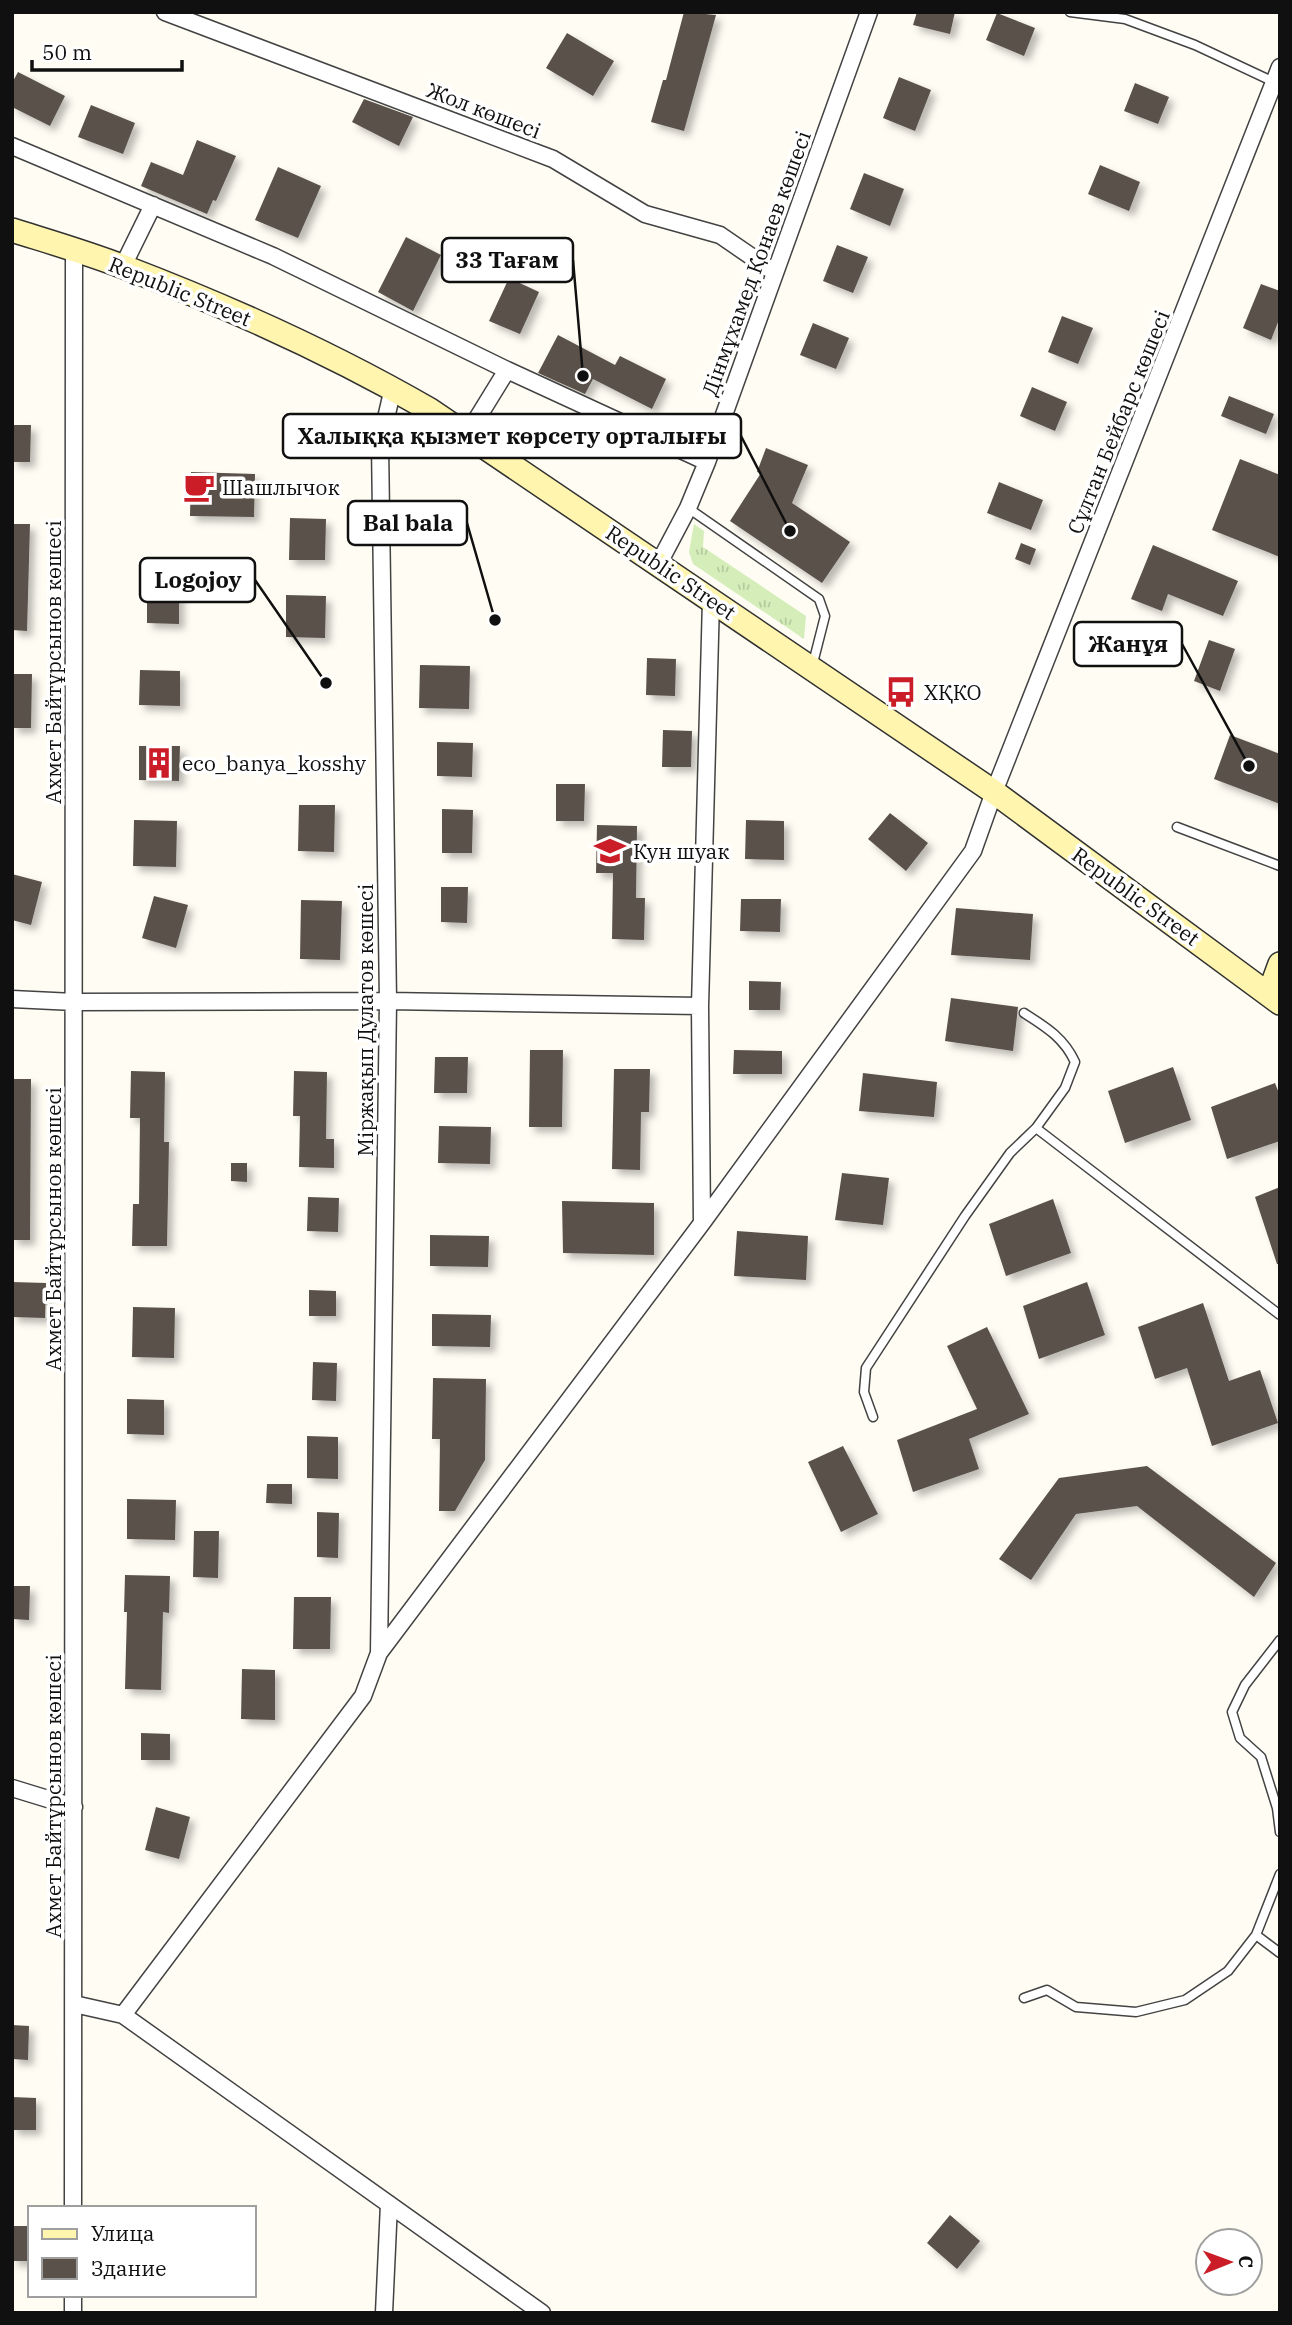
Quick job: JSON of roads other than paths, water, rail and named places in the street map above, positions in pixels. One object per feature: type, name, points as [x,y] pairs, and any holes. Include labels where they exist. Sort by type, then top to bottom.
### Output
[{"type":"main road","name":"Republic Street","points":[[12,230],[123,266],[256,321],[393,388],[659,563],[994,792],[1274,999]]},
{"type":"main road","points":[[1274,999],[1280,964]]},
{"type":"street","name":"Жол көшесі","points":[[165,12],[553,159],[645,214],[720,235],[774,272]]},
{"type":"street","name":"Дінмұхамед Қонаев көшесі","points":[[659,563],[688,508],[707,462],[869,12]]},
{"type":"street","name":"Сұлтан Бейбарс көшесі","points":[[379,1653],[702,1223],[973,850],[1277,74]]},
{"type":"street","points":[[12,146],[273,256],[507,370],[707,462]]},
{"type":"street","points":[[123,266],[153,205]]},
{"type":"street","name":"Ахмет Байтұрсынов көшесі","points":[[73,2206],[74,250]]},
{"type":"street","points":[[467,435],[507,370]]},
{"type":"street","name":"Міржақып Дулатов көшесі","points":[[379,1653],[388,1001],[380,444],[393,388]]},
{"type":"street","points":[[702,1223],[700,1006],[711,600]]},
{"type":"street","points":[[12,999],[74,1002],[388,1001],[700,1006]]},
{"type":"street","points":[[123,2015],[363,1696],[379,1653]]},
{"type":"street","points":[[12,1788],[74,1807]]},
{"type":"street","points":[[74,2004],[123,2015],[542,2313]]},
{"type":"street","points":[[384,2313],[389,2204]]},
{"type":"lane","points":[[1070,12],[1125,19],[1277,74]]},
{"type":"lane","points":[[688,508],[819,599],[825,616],[812,668]]},
{"type":"lane","points":[[1177,827],[1280,866]]},
{"type":"lane","points":[[873,1417],[864,1392],[866,1368],[972,1206],[1010,1153],[1036,1128],[1065,1088],[1074,1062],[1068,1047],[1045,1026],[1024,1013]]},
{"type":"lane","points":[[1036,1128],[1280,1315]]},
{"type":"lane","points":[[1280,1640],[1245,1685],[1232,1712],[1240,1738],[1261,1757],[1277,1808],[1280,1832]]},
{"type":"lane","points":[[1024,1998],[1047,1990],[1076,2007],[1136,2012],[1185,2000],[1228,1971],[1256,1935],[1280,1874]]},
{"type":"lane","points":[[1256,1935],[1280,1953]]},
{"type":"place","name":"33 Тағам","points":[[583,376]]},
{"type":"place","name":"Шашлычок","points":[[199,487]]},
{"type":"place","name":"Халыққа қызмет көрсету орталығы","points":[[790,531]]},
{"type":"place","name":"Bal bala","points":[[495,620]]},
{"type":"place","name":"Logojoy","points":[[326,683]]},
{"type":"place","name":"ХҚКО","points":[[901,692]]},
{"type":"place","name":"eco_banya_kosshy","points":[[159,763]]},
{"type":"place","name":"Жанұя","points":[[1249,766]]},
{"type":"place","name":"Кун шуак","points":[[610,851]]}]
